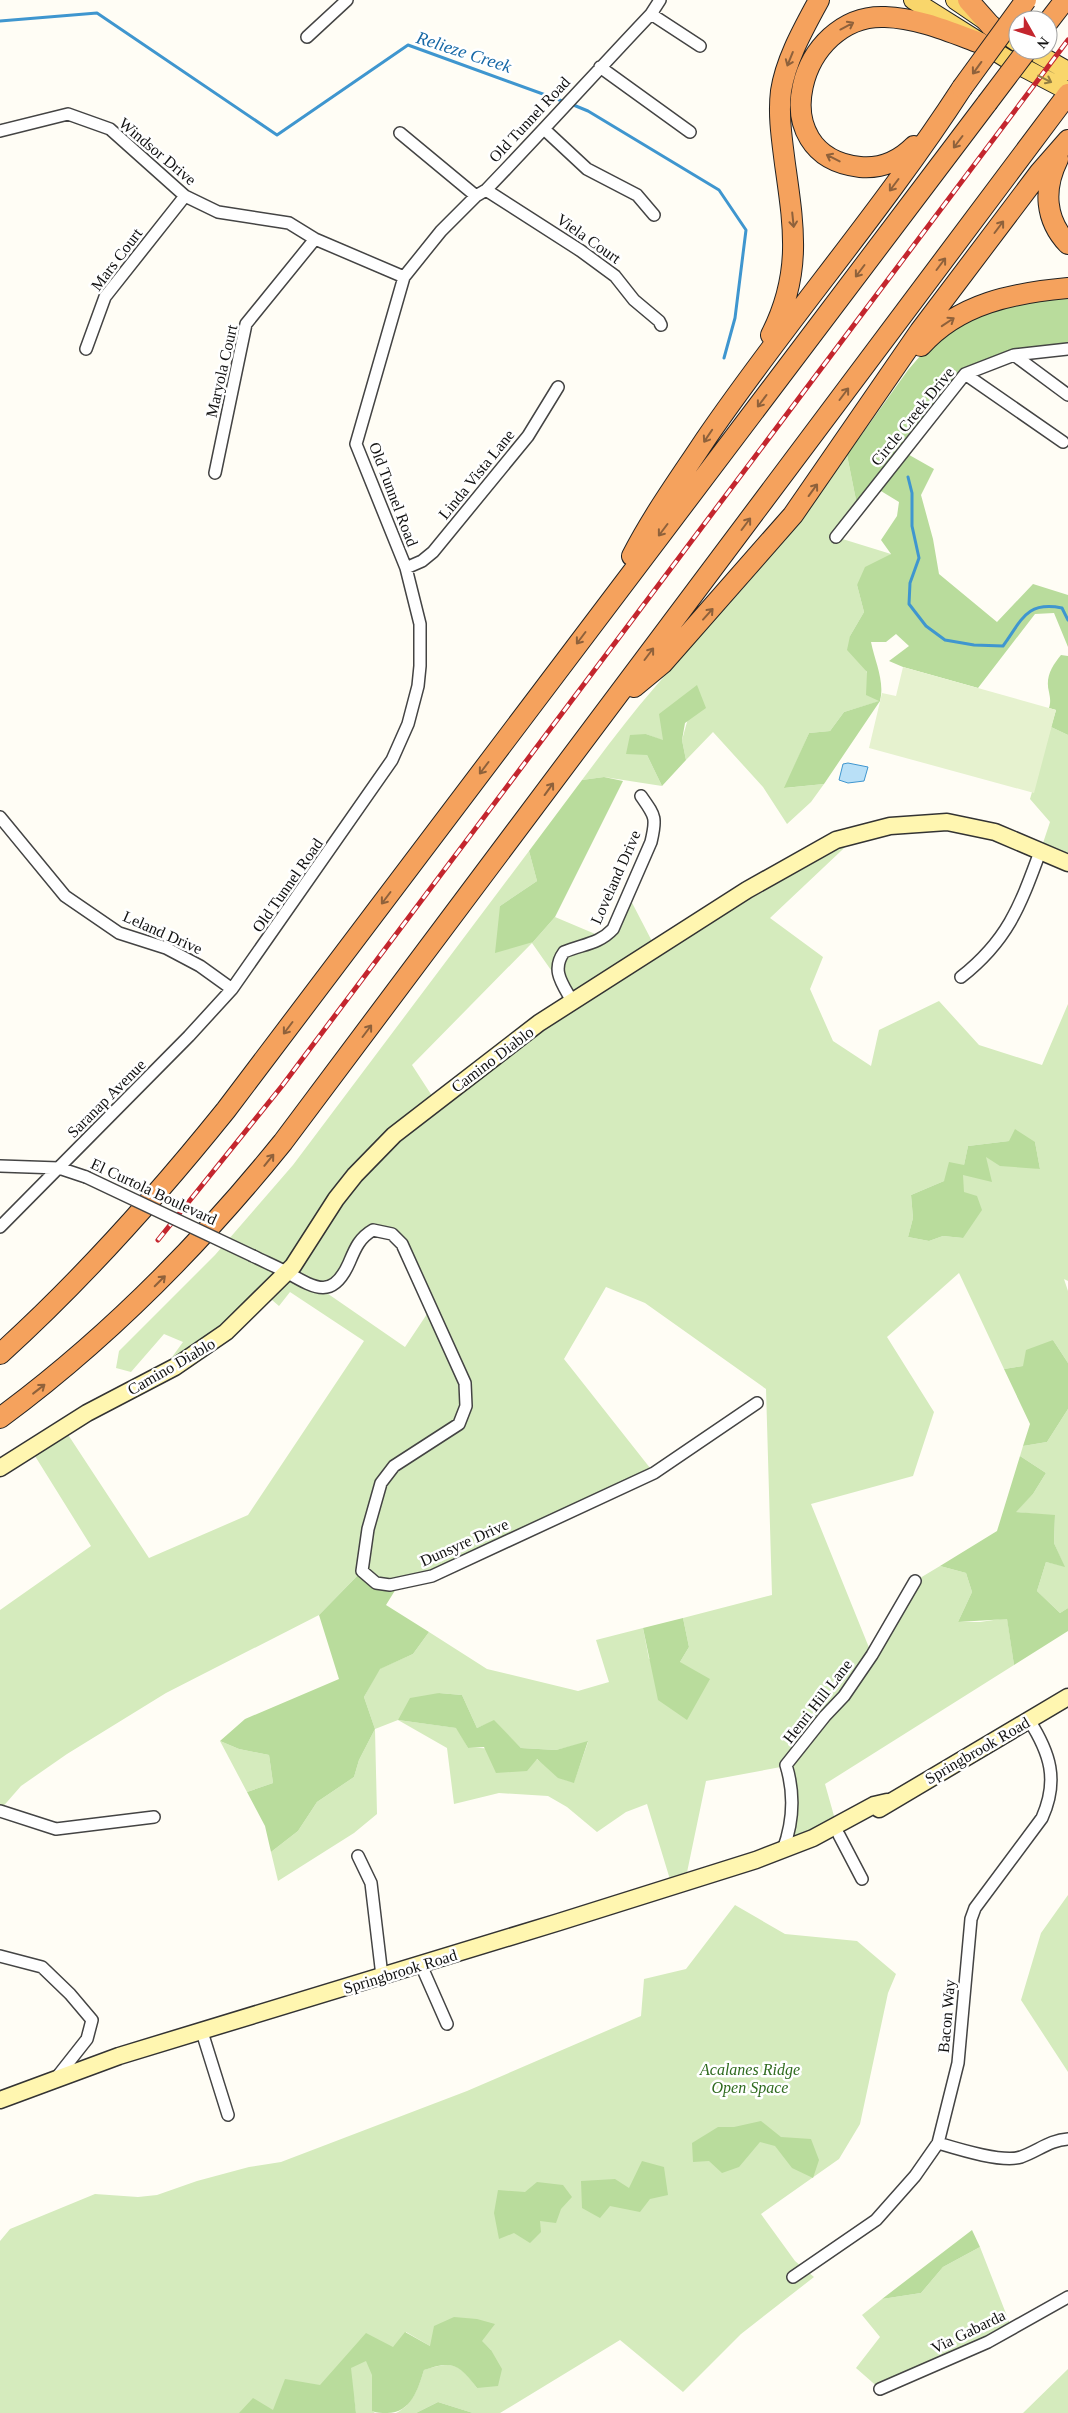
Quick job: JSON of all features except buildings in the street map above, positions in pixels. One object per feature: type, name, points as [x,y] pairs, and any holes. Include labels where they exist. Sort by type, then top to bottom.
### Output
[{"type":"highway","points":[[968,0],[991,26]]},
{"type":"highway","points":[[611,599],[648,526],[736,396],[923,145],[1026,0]]},
{"type":"highway","points":[[736,396],[777,322],[791,276],[794,252],[794,227],[781,137],[781,92],[792,56],[817,2]]},
{"type":"highway","points":[[962,88],[907,153],[894,162],[880,166],[852,166],[825,154],[814,144],[801,118],[801,90],[814,58],[825,43],[838,31],[853,22],[868,18],[901,19],[920,22],[980,43]]},
{"type":"highway","points":[[0,1354],[52,1306],[113,1243],[199,1144],[1021,60]]},
{"type":"highway","points":[[0,1418],[61,1372],[121,1318],[188,1252],[241,1193],[310,1107],[1068,93]]},
{"type":"highway","points":[[609,707],[663,663],[779,532],[811,492],[920,331],[1040,172],[1067,141]]},
{"type":"highway","points":[[1067,141],[1053,168],[1048,185],[1048,205],[1052,221],[1059,235],[1068,244]]},
{"type":"highway","points":[[878,394],[925,340],[957,316],[974,307],[1011,295],[1068,288]]},
{"type":"main road","points":[[913,0],[980,43],[1068,93]]},
{"type":"main road","points":[[955,0],[1008,37]]},
{"type":"main road","points":[[1048,60],[1068,71]]},
{"type":"street","points":[[307,37],[347,0]]},
{"type":"street","name":"Old Tunnel Road","points":[[232,989],[381,776],[401,742],[418,686],[421,645],[416,605],[406,568],[356,444],[404,277],[441,231],[544,129],[651,14],[660,0]]},
{"type":"street","points":[[651,14],[700,46]]},
{"type":"street","points":[[600,67],[690,132]]},
{"type":"street","name":"Windsor Drive","points":[[0,131],[68,114],[110,129],[185,196],[218,212],[289,223],[315,239],[404,277]]},
{"type":"street","points":[[544,129],[587,169],[636,195],[654,215]]},
{"type":"street","name":"Viela Court","points":[[400,133],[481,193],[581,251],[615,276],[634,300],[659,321],[661,325]]},
{"type":"street","name":"Mars Court","points":[[86,349],[105,297],[185,196]]},
{"type":"street","name":"Maryola Court","points":[[215,472],[246,324],[315,239]]},
{"type":"street","name":"Circle Creek Drive","points":[[836,537],[965,374],[1014,355],[1068,349]]},
{"type":"street","points":[[1014,355],[1068,395]]},
{"type":"street","points":[[965,374],[1063,442]]},
{"type":"street","name":"Linda Vista Lane","points":[[406,568],[422,561],[433,552],[528,436],[558,387]]},
{"type":"street","name":"Loveland Drive","points":[[572,1001],[557,972],[558,960],[564,952],[594,944],[605,938],[613,928],[652,842],[655,816],[641,796]]},
{"type":"street","name":"Leland Drive","points":[[0,817],[65,896],[119,933],[166,948],[200,966],[232,989]]},
{"type":"street","name":"Camino Diablo","points":[[0,1468],[87,1413],[191,1358],[226,1332],[287,1272],[298,1259],[336,1199],[354,1175],[394,1135],[505,1048],[572,1001],[747,890],[836,840],[890,826],[946,822],[995,832],[1068,863]]},
{"type":"street","points":[[961,977],[984,958],[1008,927],[1021,904],[1040,852]]},
{"type":"street","name":"Saranap Avenue","points":[[0,1227],[199,1026],[232,989]]},
{"type":"street","name":"El Curtola Boulevard","points":[[0,1166],[59,1168],[86,1177],[287,1272]]},
{"type":"street","name":"Dunsyre Drive","points":[[287,1272],[305,1284],[320,1288],[330,1287],[342,1278],[362,1236],[373,1230],[392,1234],[402,1244],[465,1383],[466,1406],[459,1424],[394,1466],[381,1483],[368,1529],[362,1571],[376,1583],[390,1585],[432,1576],[654,1473],[758,1403]]},
{"type":"street","name":"Henri Hill Lane","points":[[783,1850],[791,1830],[792,1803],[791,1782],[786,1766],[825,1716],[844,1696],[872,1655],[915,1581]]},
{"type":"street","name":"Springbrook Road","points":[[800,1844],[819,1842],[838,1835],[887,1802],[1068,1698]]},
{"type":"street","name":"Bacon Way","points":[[793,2277],[876,2220],[915,2176],[938,2143],[958,2063],[971,1919],[975,1908],[1042,1818],[1048,1805],[1051,1769],[1044,1743],[1029,1720]]},
{"type":"street","name":"Springbrook Road","points":[[0,2100],[57,2077],[421,1965],[783,1850],[800,1844],[874,1805],[887,1802]]},
{"type":"street","points":[[0,1811],[56,1829],[154,1817]]},
{"type":"street","points":[[838,1835],[862,1879]]},
{"type":"street","points":[[358,1856],[371,1883],[382,1976]]},
{"type":"street","points":[[0,1956],[42,1967],[70,1994],[92,2020],[87,2039],[57,2077]]},
{"type":"street","points":[[421,1965],[447,2024]]},
{"type":"street","points":[[202,2032],[228,2115]]},
{"type":"street","points":[[938,2143],[979,2155],[1020,2157],[1058,2140],[1068,2139]]},
{"type":"street","name":"Via Gabarda","points":[[880,2389],[988,2342],[1068,2297]]},
{"type":"green space","points":[[1068,298],[1068,349],[1014,355],[965,374],[904,452],[934,469],[921,495],[933,539],[939,574],[997,622],[1033,584],[1068,595],[1068,647],[1054,613],[1035,614],[978,688],[903,667],[889,661],[909,646],[896,634],[886,642],[871,642],[880,679],[880,701],[824,784],[784,788],[809,733],[830,731],[844,712],[879,701],[866,695],[867,672],[847,650],[850,636],[864,612],[857,585],[865,567],[891,554],[881,540],[897,516],[899,502],[876,488],[858,510],[847,455],[908,370],[933,341],[996,306]]},
{"type":"green space","points":[[847,455],[858,510],[836,537],[891,554],[857,585],[864,612],[850,636],[880,701],[844,712],[830,731],[809,733],[785,788],[824,784],[811,802],[787,824],[763,787],[713,732],[686,760],[682,740],[697,686],[664,741],[646,734],[647,755],[662,786],[604,777],[582,780],[645,698],[780,546]]},
{"type":"green space","points":[[1061,655],[1068,656],[1068,735],[1051,727],[1056,710],[1049,708],[1048,681],[1052,668]]},
{"type":"green space","points":[[903,667],[1056,710],[1034,793],[869,748],[882,693],[896,696]]},
{"type":"green space","points":[[697,685],[706,708],[685,723],[682,740],[686,760],[662,786],[647,755],[626,754],[630,735],[646,734],[663,740],[659,714]]},
{"type":"green space","points":[[1051,727],[1068,735],[1068,863],[1040,852],[1050,822],[1030,799]]},
{"type":"green space","points":[[604,777],[623,781],[555,917],[533,942],[495,953],[500,906],[537,881],[529,851],[582,780]]},
{"type":"green space","points":[[859,834],[770,918],[823,957],[810,989],[833,1041],[871,1066],[879,1030],[939,1001],[979,1045],[1042,1065],[1068,1004],[1068,1281],[1064,1279],[1068,1291],[1068,1363],[1053,1340],[1023,1366],[1004,1369],[959,1273],[887,1337],[934,1412],[913,1476],[811,1504],[872,1655],[915,1581],[940,1566],[966,1573],[972,1592],[958,1622],[980,1622],[1007,1618],[1014,1665],[825,1784],[836,1823],[790,1838],[786,1766],[706,1781],[685,1882],[672,1886],[647,1804],[626,1812],[597,1832],[567,1807],[548,1796],[499,1793],[454,1804],[447,1748],[398,1720],[375,1729],[364,1697],[379,1669],[413,1654],[429,1632],[487,1669],[578,1691],[609,1682],[596,1640],[643,1628],[649,1659],[680,1662],[689,1647],[683,1618],[772,1595],[766,1389],[645,1303],[606,1287],[564,1359],[654,1473],[432,1576],[390,1585],[362,1571],[319,1615],[166,1693],[67,1754],[21,1786],[0,1810],[0,1610],[91,1546],[30,1448],[63,1427],[149,1558],[248,1515],[364,1341],[290,1292],[279,1306],[265,1294],[159,1375],[183,1342],[164,1334],[131,1372],[116,1368],[119,1351],[215,1255],[293,1165],[529,851],[537,881],[500,906],[533,942],[555,917],[600,936],[613,928],[628,895],[655,947]],"holes":[[[532,943],[572,1000],[436,1102],[412,1065]],[[1009,1141],[1035,1142],[1040,1169],[986,1156],[963,1175],[963,1238],[943,1236],[929,1241],[908,1237],[913,1218],[911,1195],[944,1181],[964,1165],[968,1146]],[[373,1230],[402,1244],[431,1308],[405,1347],[321,1289],[343,1278]],[[439,1693],[462,1695],[477,1728],[494,1721],[521,1748],[556,1750],[588,1742],[574,1782],[562,1779],[532,1757],[483,1748],[468,1748],[457,1728],[398,1720]]]},
{"type":"green space","points":[[1015,1129],[1035,1142],[1040,1169],[1000,1166],[986,1157],[992,1182],[963,1175],[964,1192],[977,1196],[982,1210],[963,1238],[943,1236],[929,1241],[908,1237],[913,1218],[911,1195],[944,1181],[949,1162],[964,1165],[968,1146],[1009,1141]]},
{"type":"green space","points":[[1053,1340],[1068,1363],[1068,1409],[1047,1442],[1023,1446],[1030,1424],[1004,1369],[1023,1366],[1026,1350]]},
{"type":"green space","points":[[1068,1409],[1068,1608],[1060,1613],[1037,1591],[1046,1562],[1064,1566],[1054,1543],[1055,1516],[1015,1512],[1033,1494],[1046,1473],[1020,1456],[1023,1446],[1047,1442]]},
{"type":"green space","points":[[1020,1456],[1046,1473],[1033,1494],[1016,1512],[1055,1515],[1054,1543],[1065,1567],[1046,1562],[1037,1591],[1060,1613],[1068,1608],[1068,1631],[1014,1665],[1007,1619],[958,1622],[972,1592],[966,1573],[940,1566],[997,1531]]},
{"type":"green space","points":[[362,1571],[376,1583],[399,1584],[386,1605],[429,1632],[413,1654],[380,1669],[364,1697],[375,1729],[359,1760],[354,1777],[317,1802],[298,1831],[271,1852],[265,1826],[247,1792],[273,1783],[269,1755],[239,1749],[220,1741],[245,1719],[339,1679],[319,1615]]},
{"type":"green space","points":[[683,1618],[689,1647],[680,1662],[710,1679],[687,1720],[658,1700],[643,1628]]},
{"type":"green space","points":[[439,1693],[462,1695],[477,1728],[494,1720],[521,1748],[556,1750],[588,1741],[574,1783],[558,1778],[537,1759],[527,1771],[496,1773],[484,1747],[468,1748],[456,1728],[398,1720],[410,1698]]},
{"type":"green space","points":[[375,1729],[377,1814],[354,1833],[278,1881],[271,1852],[298,1831],[317,1802],[354,1777],[359,1760]]},
{"type":"green space","points":[[220,1741],[239,1749],[269,1755],[273,1783],[247,1792]]},
{"type":"green space","points":[[1068,1895],[1068,2072],[1021,2000],[1041,1933]]},
{"type":"green space","name":"Acalanes Ridge Open Space","points":[[735,1905],[785,1934],[857,1941],[896,1974],[888,1993],[860,2124],[839,2159],[761,2214],[795,2261],[814,2277],[741,2334],[683,2392],[620,2340],[500,2413],[473,2413],[438,2402],[416,2413],[396,2413],[411,2401],[424,2370],[449,2365],[455,2366],[465,2373],[477,2388],[491,2350],[482,2342],[430,2346],[406,2332],[372,2410],[375,2413],[356,2413],[354,2398],[342,2413],[0,2413],[0,2241],[10,2229],[95,2194],[138,2197],[157,2195],[197,2181],[249,2167],[281,2162],[467,2091],[641,2016],[644,1979],[686,1969]]},
{"type":"green space","points":[[761,2121],[781,2137],[811,2139],[819,2160],[813,2178],[792,2168],[775,2146],[760,2142],[739,2167],[722,2173],[709,2161],[693,2162],[692,2143],[718,2127],[734,2127]]},
{"type":"green space","points":[[642,2161],[664,2167],[668,2195],[650,2199],[640,2212],[610,2206],[600,2218],[582,2208],[581,2181],[615,2179],[629,2188]]},
{"type":"green space","points":[[537,2182],[563,2185],[572,2197],[561,2209],[556,2223],[540,2221],[541,2232],[530,2243],[514,2233],[499,2239],[494,2213],[498,2190],[525,2192]]},
{"type":"green space","points":[[972,2230],[980,2247],[943,2267],[921,2293],[882,2299]]},
{"type":"green space","points":[[980,2247],[1012,2329],[880,2389],[856,2368],[880,2337],[862,2315],[882,2299],[921,2293],[943,2267]]},
{"type":"green space","points":[[454,2317],[477,2319],[495,2324],[482,2341],[491,2350],[502,2369],[498,2386],[477,2388],[460,2369],[454,2366],[442,2365],[424,2370],[416,2392],[402,2409],[395,2412],[377,2413],[372,2411],[372,2375],[366,2361],[351,2368],[356,2413],[239,2413],[253,2398],[273,2410],[285,2379],[320,2385],[366,2333],[393,2347],[405,2332],[430,2346],[434,2326]]},
{"type":"green space","points":[[1068,2369],[1068,2413],[1023,2413]]},
{"type":"green space","points":[[438,2402],[473,2413],[416,2413]]},
{"type":"water","points":[[848,763],[868,767],[864,781],[848,783],[839,780],[843,764]]},
{"type":"waterway","name":"Relieze Creek","points":[[0,21],[97,13],[277,135],[408,45],[565,102]]},
{"type":"waterway","name":"Relieze Creek","points":[[571,104],[588,111],[719,190],[746,230],[735,318],[724,358]]},
{"type":"waterway","points":[[908,477],[912,493],[912,526],[919,558],[910,583],[909,604],[926,626],[945,640],[974,645],[1003,646],[1026,615],[1040,607],[1062,608],[1068,620]]},
{"type":"railway","points":[[158,1240],[282,1086],[1068,40]]}]
